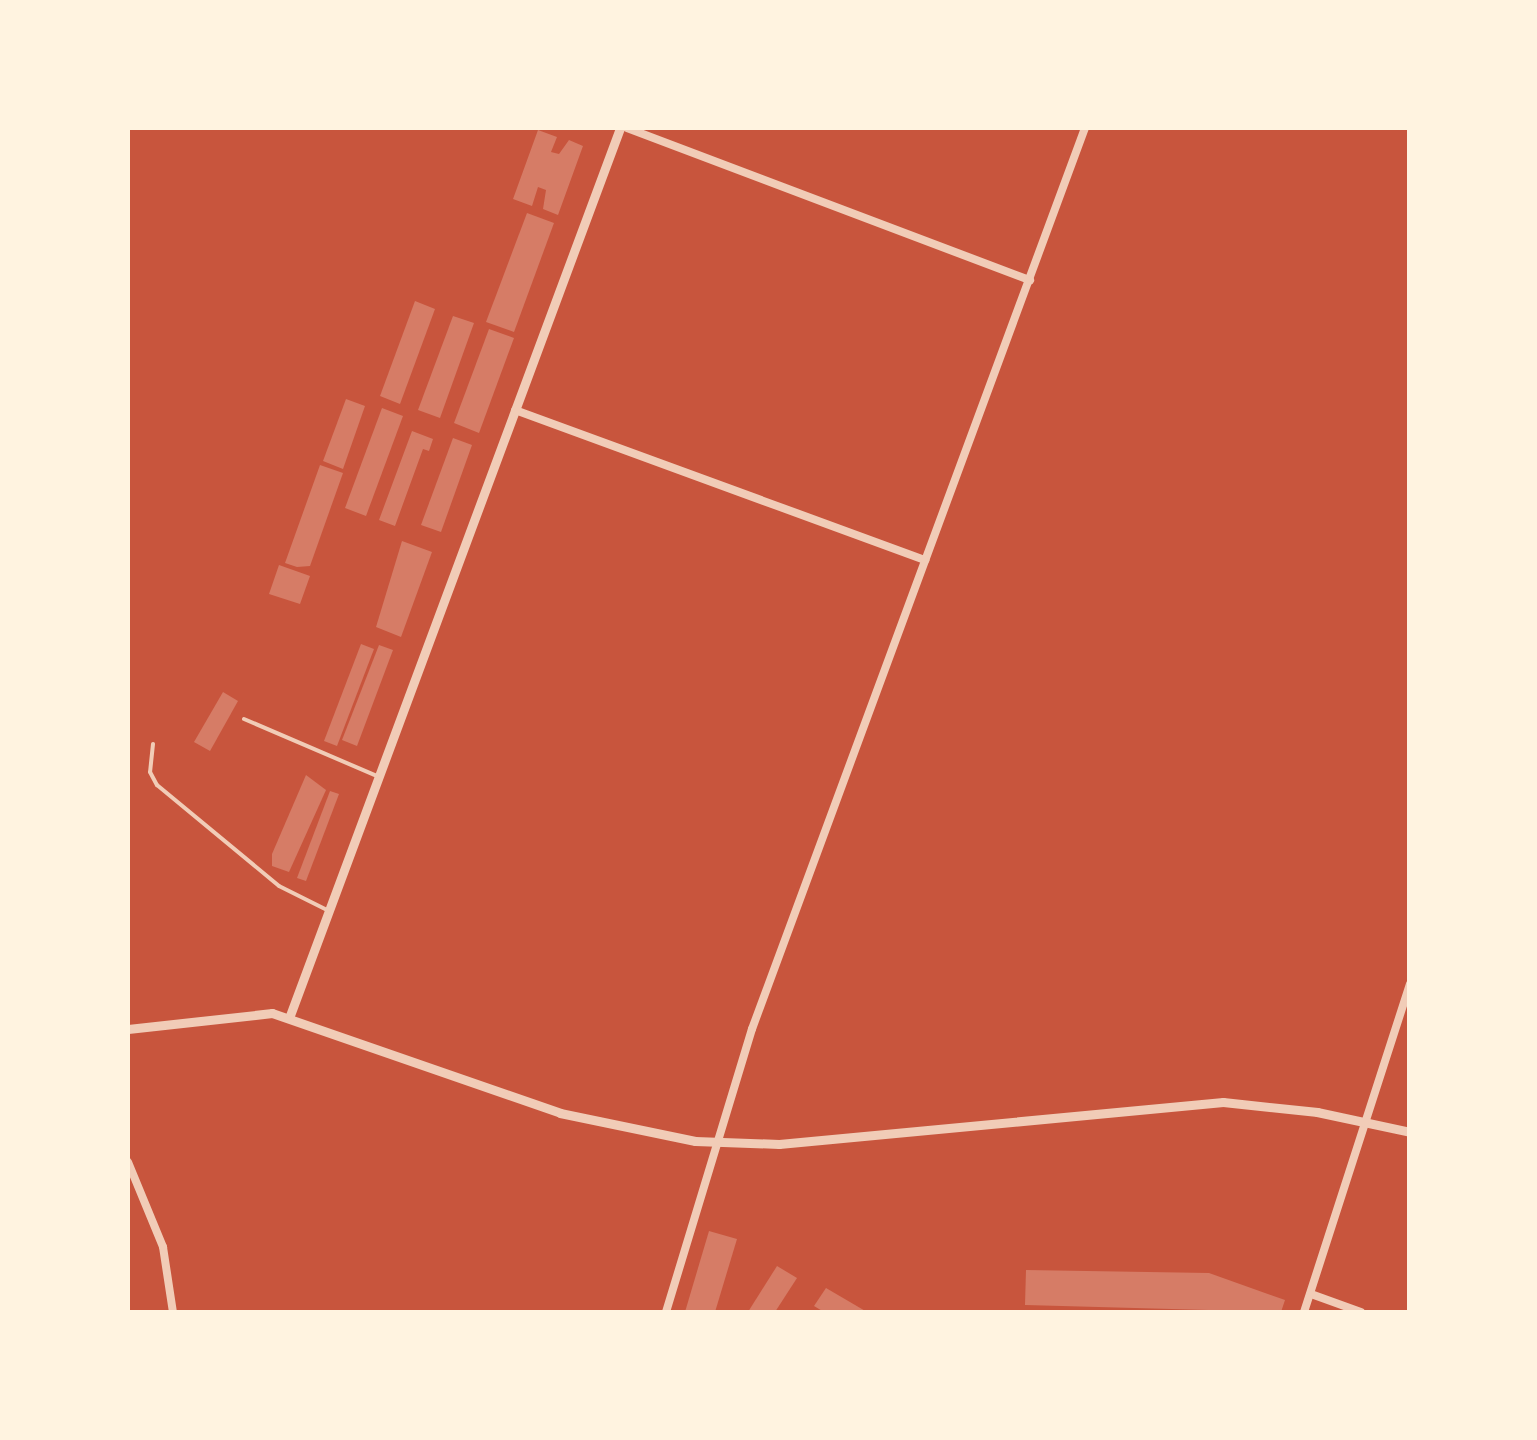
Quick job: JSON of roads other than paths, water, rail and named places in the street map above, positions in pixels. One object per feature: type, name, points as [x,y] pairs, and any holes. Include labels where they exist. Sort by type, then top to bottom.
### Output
[{"type":"street","points":[[289,1018],[623,128],[1030,280]]},
{"type":"street","points":[[666,1312],[771,976],[1085,128]]},
{"type":"street","points":[[515,410],[925,560]]},
{"type":"street","points":[[1304,1312],[1410,984]]},
{"type":"street","points":[[128,1029],[234,1014],[289,1018],[560,1113],[717,1143],[779,1144],[1223,1102],[1364,1120],[1410,1132]]},
{"type":"street","points":[[128,1162],[163,1247],[173,1312]]},
{"type":"street","points":[[1310,1294],[1362,1312]]},
{"type":"lane","points":[[244,719],[379,776]]},
{"type":"lane","points":[[152,744],[150,772],[157,784],[279,886],[329,910]]}]
